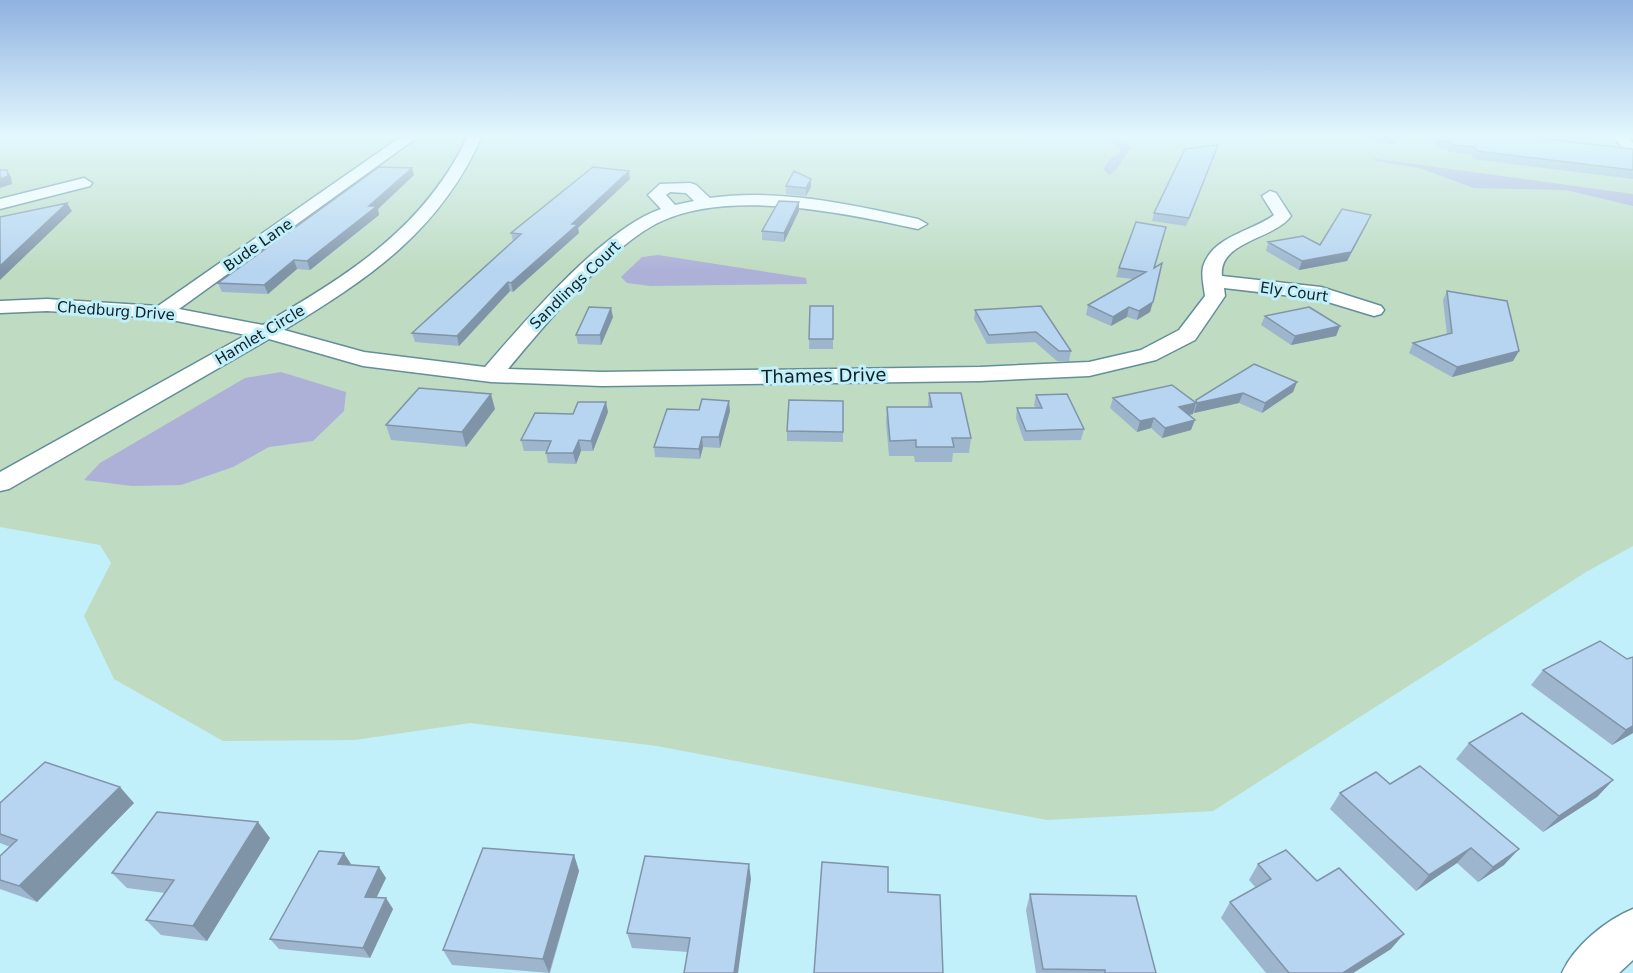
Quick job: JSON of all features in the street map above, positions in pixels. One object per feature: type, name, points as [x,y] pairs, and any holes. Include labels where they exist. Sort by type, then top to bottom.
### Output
[{"type":"street","name":"Bude Lane","points":[[162,312],[348,181]]},
{"type":"street","name":"Hamlet Circle","points":[[0,483],[266,333],[341,285],[401,240],[429,212],[450,181]]},
{"type":"street","points":[[0,204],[84,183]]},
{"type":"street","name":"Thames Drive","points":[[266,333],[363,359],[491,375],[602,379],[980,374],[1089,369],[1148,356],[1186,335],[1215,296],[1212,268],[1218,255],[1237,240],[1266,229],[1283,216],[1270,196]]},
{"type":"street","name":"Sandlings Court","points":[[491,375],[538,319],[585,272],[630,233],[671,210],[734,201],[777,203],[867,213],[918,224]]},
{"type":"street","name":"Ely Court","points":[[1213,281],[1321,293],[1374,310]]},
{"type":"street","name":"Chedburg Drive","points":[[0,307],[47,305],[162,312],[266,333]]},
{"type":"street","points":[[1584,973],[1633,931]]},
{"type":"green space","points":[[0,181],[1633,181],[1633,546],[1586,572],[1213,811],[1047,820],[657,746],[470,723],[355,740],[223,741],[114,679],[84,616],[111,563],[100,545],[0,527]]},
{"type":"water","points":[[1456,181],[1541,181],[1633,194],[1633,206],[1566,190],[1474,188]]},
{"type":"water","points":[[658,255],[806,278],[807,284],[651,286],[627,283],[621,277],[642,257]]},
{"type":"water","points":[[281,372],[346,392],[344,411],[313,441],[269,447],[233,467],[181,485],[132,486],[84,480],[100,463],[245,378]]},
{"type":"building","points":[[359,181],[397,181],[369,206],[377,206],[307,261],[294,260],[264,285],[218,283]]},
{"type":"building","points":[[575,181],[618,181],[572,224],[578,224],[511,283],[508,282],[457,336],[412,333],[521,234],[511,233]]},
{"type":"building","points":[[788,181],[810,181],[806,188],[786,186]]},
{"type":"building","points":[[1169,181],[1204,181],[1189,218],[1154,213]]},
{"type":"building","points":[[779,201],[799,202],[784,233],[762,231]]},
{"type":"building","points":[[67,203],[0,266],[0,217]]},
{"type":"building","points":[[1342,209],[1371,215],[1351,252],[1302,261],[1268,242],[1303,236],[1320,245]]},
{"type":"building","points":[[1136,222],[1166,227],[1154,268],[1162,263],[1153,302],[1139,311],[1129,307],[1113,317],[1088,305],[1146,272],[1119,268]]},
{"type":"building","points":[[1447,291],[1507,301],[1519,351],[1457,367],[1413,343],[1452,333]]},
{"type":"building","points":[[810,306],[833,306],[833,339],[809,339]]},
{"type":"building","points":[[1041,306],[1071,351],[1059,351],[1036,332],[989,335],[975,310]]},
{"type":"building","points":[[589,307],[611,308],[600,335],[576,335]]},
{"type":"building","points":[[1309,307],[1340,326],[1295,336],[1265,316]]},
{"type":"building","points":[[1254,364],[1297,382],[1265,403],[1243,393],[1197,403],[1196,400]]},
{"type":"building","points":[[1172,385],[1196,403],[1179,407],[1195,420],[1165,428],[1154,418],[1140,421],[1113,398]]},
{"type":"building","points":[[419,388],[491,394],[462,432],[386,425]]},
{"type":"building","points":[[929,393],[961,393],[971,438],[952,438],[954,447],[916,447],[916,440],[890,441],[887,407],[932,407]]},
{"type":"building","points":[[1067,394],[1084,429],[1026,431],[1017,408],[1042,408],[1036,395]]},
{"type":"building","points":[[702,399],[729,401],[719,437],[702,437],[699,449],[654,447],[667,409],[699,410]]},
{"type":"building","points":[[789,400],[843,401],[843,432],[787,431]]},
{"type":"building","points":[[578,402],[606,402],[591,441],[579,440],[573,453],[546,453],[551,441],[521,440],[535,413],[573,414]]},
{"type":"building","points":[[1600,641],[1627,659],[1633,657],[1633,726],[1626,730],[1543,670]]},
{"type":"building","points":[[1522,713],[1613,780],[1559,816],[1469,743]]},
{"type":"building","points":[[45,762],[120,787],[19,886],[0,880],[0,856],[17,840],[0,834],[0,803]]},
{"type":"building","points":[[1420,766],[1519,849],[1493,867],[1471,848],[1429,875],[1340,793],[1376,772],[1390,784]]},
{"type":"building","points":[[157,812],[258,822],[193,926],[146,920],[174,880],[112,873]]},
{"type":"building","points":[[483,848],[574,855],[543,959],[443,950]]},
{"type":"building","points":[[1286,850],[1317,881],[1339,868],[1404,934],[1343,973],[1289,973],[1230,902],[1271,879],[1258,864]]},
{"type":"building","points":[[319,851],[344,853],[338,864],[379,867],[365,897],[386,898],[363,948],[270,939]]},
{"type":"building","points":[[645,856],[749,864],[734,973],[684,973],[690,938],[627,933]]},
{"type":"building","points":[[822,862],[888,867],[888,892],[940,895],[943,973],[814,973]]},
{"type":"building","points":[[1030,894],[1136,896],[1156,973],[1105,973],[1105,970],[1043,969]]}]
